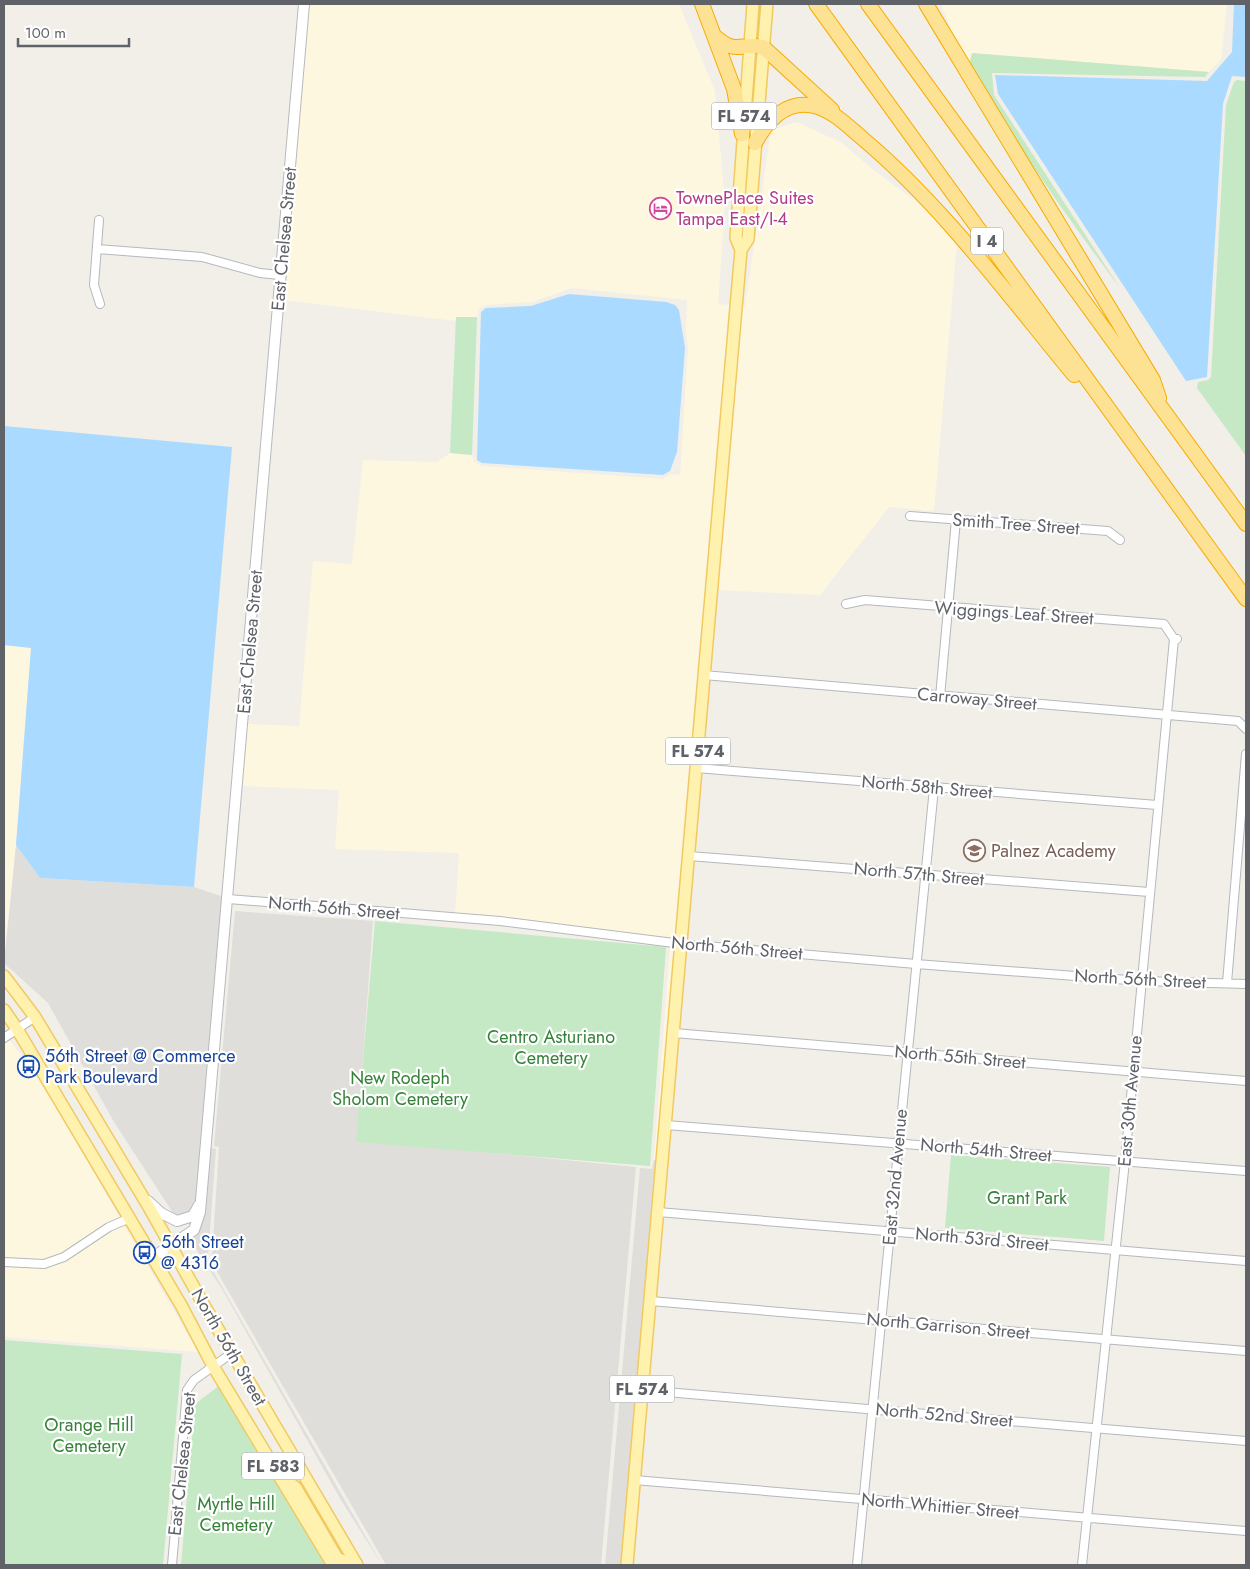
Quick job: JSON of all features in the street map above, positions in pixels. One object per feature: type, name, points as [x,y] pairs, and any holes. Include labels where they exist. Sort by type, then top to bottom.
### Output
[{"type":"highway","points":[[702,4],[717,38],[734,89],[742,134]]},
{"type":"highway","name":"I 4","points":[[816,4],[1246,599]]},
{"type":"highway","name":"I 4","points":[[868,4],[1246,524]]},
{"type":"highway","points":[[926,4],[1153,380],[1164,413]]},
{"type":"highway","points":[[717,38],[727,46],[732,47],[756,45],[879,152],[950,226],[1158,478]]},
{"type":"highway","points":[[755,142],[764,125],[776,114],[801,105],[819,107],[841,121],[879,152]]},
{"type":"main road","name":"FL 574","points":[[627,1565],[682,944],[740,250],[736,238],[742,134],[756,45],[753,4]]},
{"type":"main road","points":[[740,250],[748,239],[755,142],[756,45],[767,4]]},
{"type":"main road","name":"North 56th Street","points":[[4,976],[35,1017],[144,1198],[232,1353],[356,1564]]},
{"type":"main road","name":"North 56th Street","points":[[4,1010],[130,1218],[213,1366],[333,1565]]},
{"type":"main road","points":[[280,1478],[296,1488],[337,1558],[349,1564],[356,1564]]},
{"type":"street","name":"East Chelsea Street","points":[[153,1257],[197,1226],[201,1200],[304,4]]},
{"type":"street","points":[[99,220],[94,285],[100,304]]},
{"type":"street","points":[[97,249],[202,257],[260,273],[280,275]]},
{"type":"street","name":"Smith Tree Street","points":[[910,516],[1108,531],[1120,540]]},
{"type":"street","points":[[940,697],[956,520]]},
{"type":"street","name":"Wiggings Leaf Street","points":[[846,604],[864,600],[1164,624],[1175,639]]},
{"type":"street","name":"East 30th Avenue","points":[[1082,1565],[1114,1250],[1125,1161],[1157,805],[1175,639]]},
{"type":"street","name":"Carroway Street","points":[[704,675],[940,697],[1238,721],[1246,730]]},
{"type":"street","points":[[1227,983],[1245,785],[1246,754]]},
{"type":"street","name":"North 58th Street","points":[[696,768],[1157,805]]},
{"type":"street","name":"East 32nd Avenue","points":[[857,1565],[862,1499],[882,1321],[934,788]]},
{"type":"street","name":"North 57th Street","points":[[689,856],[1149,892]]},
{"type":"street","name":"North 56th Street","points":[[228,899],[500,921],[682,944],[916,964],[1142,981],[1246,984]]},
{"type":"street","points":[[4,1038],[35,1017]]},
{"type":"street","name":"North 55th Street","points":[[674,1033],[1246,1081]]},
{"type":"street","name":"North 54th Street","points":[[666,1125],[1246,1171]]},
{"type":"street","points":[[144,1198],[161,1213],[177,1221],[193,1216],[201,1200]]},
{"type":"street","name":"North 53rd Street","points":[[658,1212],[1246,1261]]},
{"type":"street","points":[[4,1262],[44,1264],[64,1257],[109,1227],[130,1218]]},
{"type":"street","name":"North Garrison Street","points":[[650,1301],[1246,1351]]},
{"type":"street","name":"East Chelsea Street","points":[[172,1565],[188,1390],[194,1380],[232,1353]]},
{"type":"street","name":"North 52nd Street","points":[[642,1390],[1246,1441]]},
{"type":"street","name":"North Whittier Street","points":[[634,1480],[1246,1531]]},
{"type":"shaded area","points":[[309,4],[679,4],[715,91],[725,203],[718,304],[731,305],[678,940],[455,914],[459,853],[335,849],[339,790],[242,786],[247,724],[299,726],[313,561],[352,564],[363,460],[437,462],[450,453],[472,455],[474,462],[482,466],[663,479],[671,474],[680,475],[688,348],[686,331],[687,300],[572,288],[532,302],[486,305],[479,309],[477,317],[456,317],[456,321],[283,300]]},
{"type":"shaded area","points":[[941,4],[1227,4],[1221,59],[1209,72],[972,53],[969,65],[959,50]]},
{"type":"shaded area","points":[[797,122],[842,143],[872,169],[916,201],[957,242],[934,511],[889,507],[820,595],[715,590],[740,306],[745,306],[771,130]]},
{"type":"shaded area","points":[[4,645],[31,648],[16,845],[4,963]]},
{"type":"shaded area","points":[[16,845],[40,878],[194,887],[224,897],[197,1199],[190,1213],[175,1216],[114,1122],[48,1003],[4,963]]},
{"type":"shaded area","points":[[235,911],[373,921],[357,1140],[636,1167],[601,1565],[386,1565],[216,1270],[212,1256],[219,1147],[214,1146]]},
{"type":"shaded area","points":[[670,947],[678,947],[659,1161],[654,1160]]},
{"type":"shaded area","points":[[9,1039],[55,1105],[120,1218],[106,1224],[61,1254],[43,1260],[4,1259],[4,1043]]},
{"type":"shaded area","points":[[211,1148],[216,1149],[208,1256],[213,1271],[382,1565],[341,1500],[222,1289],[189,1238],[198,1232],[203,1220]]},
{"type":"shaded area","points":[[654,1160],[659,1161],[623,1565],[605,1565],[640,1168],[652,1169]]},
{"type":"shaded area","points":[[124,1225],[198,1352],[4,1337],[4,1266],[46,1268],[65,1261],[111,1231]]},
{"type":"green space","points":[[972,53],[1209,72],[1205,77],[992,73],[994,95],[1120,288],[1080,234],[1004,122],[969,65]]},
{"type":"green space","points":[[1237,80],[1246,81],[1246,456],[1197,388],[1198,382],[1208,380],[1211,377],[1226,105],[1234,82]]},
{"type":"green space","points":[[456,317],[477,317],[472,455],[450,453]]},
{"type":"green space","name":"Centro Asturiano Cemetery","points":[[375,921],[666,947],[650,1166],[356,1142]]},
{"type":"green space","name":"Grant Park","points":[[951,1155],[1110,1167],[1104,1241],[945,1228]]},
{"type":"green space","name":"Orange Hill Cemetery","points":[[4,1340],[182,1354],[163,1565],[4,1565]]},
{"type":"green space","name":"Myrtle Hill Cemetery","points":[[220,1385],[325,1565],[181,1565],[195,1404]]},
{"type":"water","points":[[1234,4],[1246,4],[1246,77],[1232,76],[1223,104],[1207,377],[1186,381],[998,94],[995,75],[1207,81],[1232,52]]},
{"type":"water","points":[[569,294],[666,302],[675,305],[679,310],[685,348],[677,452],[670,471],[663,475],[482,463],[477,460],[481,312],[486,308],[531,306]]},
{"type":"water","points":[[4,426],[232,447],[194,887],[40,878],[16,845],[31,648],[4,645]]},
{"type":"place","name":"TownePlace Suites Tampa East/I-4","points":[[660,208]]},
{"type":"place","name":"Palnez Academy","points":[[975,851]]},
{"type":"place","name":"56th Street @ Commerce Park Boulevard","points":[[29,1066]]},
{"type":"place","name":"56th Street @ 4316","points":[[145,1252]]},
{"type":"park label","name":"New Rodeph Sholom Cemetery","points":[[400,1088]]}]
